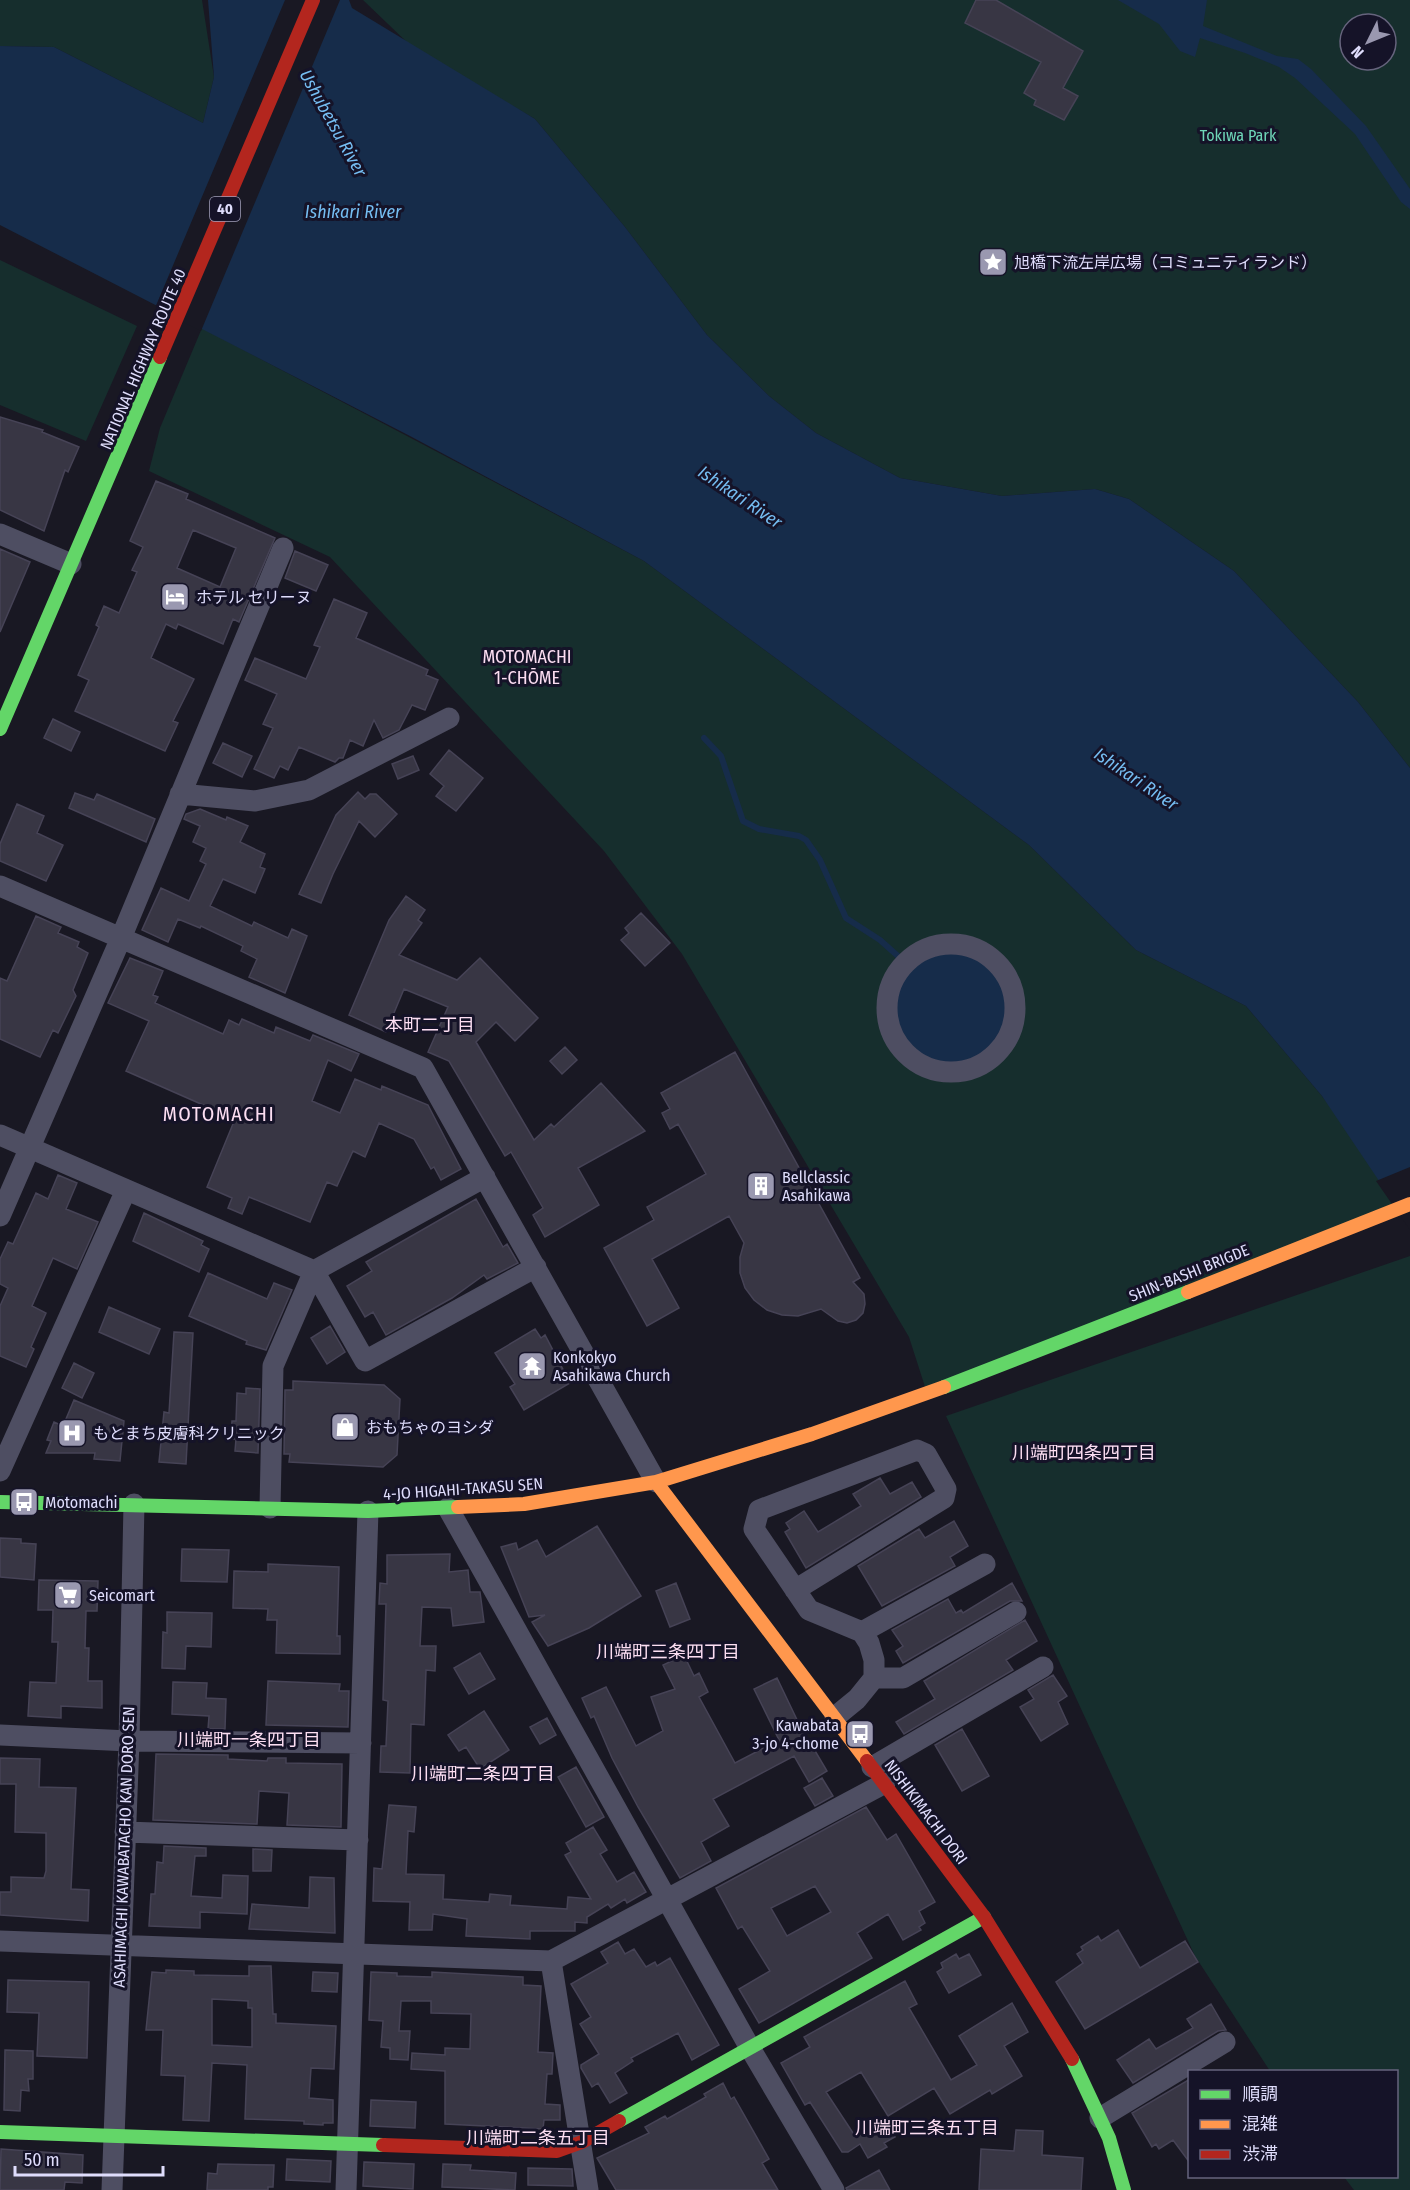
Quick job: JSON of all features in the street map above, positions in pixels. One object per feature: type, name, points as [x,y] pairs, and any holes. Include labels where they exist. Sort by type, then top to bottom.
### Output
[{"type":"main road","name":"NATIONAL HIGHWAY ROUTE 40","points":[[0,729],[136,417],[313,0]]},
{"type":"main road","name":"SHIN-BASHI BRIGDE","points":[[980,1374],[1410,1204]]},
{"type":"main road","name":"4-JO HIGAHI-TAKASU SEN","points":[[0,1502],[368,1511],[524,1504],[656,1482],[812,1434],[980,1374]]},
{"type":"main road","name":"NISHIKIMACHI DORI","points":[[656,1482],[984,1917],[1073,2061],[1109,2138],[1124,2190]]},
{"type":"main road","points":[[0,2132],[347,2142],[557,2151],[582,2142],[984,1917]]},
{"type":"street","points":[[0,534],[71,564]]},
{"type":"street","points":[[0,1216],[121,938],[283,548]]},
{"type":"street","points":[[180,794],[255,801],[309,790],[449,718]]},
{"type":"street","points":[[0,886],[423,1068],[656,1482]]},
{"type":"street","points":[[956,944],[984,953],[1001,967],[1012,987],[1015,1010],[1011,1032],[992,1057],[969,1069],[951,1071],[924,1066],[908,1055],[892,1033],[887,1000],[891,984],[900,969],[917,952],[956,944]]},
{"type":"street","points":[[0,1135],[314,1271],[366,1361],[536,1267]]},
{"type":"street","points":[[270,1508],[273,1366],[314,1271],[485,1176]]},
{"type":"street","points":[[0,1471],[126,1190]]},
{"type":"street","points":[[795,1590],[944,1498],[946,1489],[926,1454],[917,1450],[759,1510],[754,1529],[795,1590],[809,1610],[862,1632],[869,1643],[874,1660],[874,1678],[857,1699],[835,1717]]},
{"type":"street","name":"ASAHIMACHI KAWABATACHO KAN DORO SEN","points":[[112,2190],[129,1741],[134,1504]]},
{"type":"street","points":[[448,1508],[750,2048],[834,2190]]},
{"type":"street","points":[[346,2190],[368,1511]]},
{"type":"street","points":[[862,1632],[985,1564]]},
{"type":"street","points":[[874,1678],[903,1678],[1016,1612]]},
{"type":"street","points":[[0,1941],[551,1961],[668,1900],[878,1775],[1043,1667]]},
{"type":"street","points":[[0,1735],[129,1741],[361,1743]]},
{"type":"street","points":[[125,1832],[358,1840]]},
{"type":"street","points":[[551,1961],[588,2190]]},
{"type":"street","points":[[1100,2118],[1225,2042]]},
{"type":"green space","points":[[0,0],[202,0],[214,77],[203,123],[54,47],[0,46]]},
{"type":"green space","name":"Tokiwa Park","points":[[363,0],[1410,0],[1410,768],[1358,702],[1234,571],[1129,499],[1095,489],[1002,496],[900,478],[816,433],[769,396],[707,335],[625,227],[535,119],[412,47]]},
{"type":"green space","points":[[0,260],[137,326],[86,441],[0,405]]},
{"type":"green space","points":[[202,328],[644,561],[1029,845],[1136,950],[1246,1006],[1322,1096],[1406,1205],[927,1393],[909,1337],[682,954],[604,851],[330,557],[149,471],[160,428]]},
{"type":"green space","points":[[1410,1256],[1410,2190],[1354,2190],[1345,2178],[1398,2178],[1398,2070],[1269,2070],[1195,1956],[946,1416]]},
{"type":"water","name":"Ishikari River","points":[[208,0],[349,0],[352,8],[535,119],[625,227],[707,335],[769,396],[816,433],[900,478],[1002,496],[1095,489],[1129,499],[1234,571],[1358,702],[1410,768],[1410,1227],[1322,1096],[1246,1006],[1136,950],[1029,845],[644,561],[410,436],[0,225],[0,46],[54,47],[203,123],[214,77]]},
{"type":"water","points":[[1118,0],[1207,0],[1203,26],[1277,56],[1298,59],[1311,69],[1366,126],[1410,189],[1410,209],[1401,202],[1355,134],[1295,78],[1279,67],[1200,38],[1195,57],[1180,51],[1159,24]]},
{"type":"water","points":[[951,950],[973,954],[992,966],[1004,985],[1008,1007],[1004,1029],[992,1048],[973,1060],[951,1064],[929,1060],[910,1048],[898,1029],[894,1007],[898,985],[910,966],[929,954]]},
{"type":"pier","points":[[285,0],[340,0],[201,331],[155,308]]},
{"type":"pier","points":[[1410,1167],[1410,1230],[1376,1181]]},
{"type":"building","points":[[976,0],[996,0],[1083,51],[1063,88],[1078,96],[1064,120],[1034,105],[1036,100],[1024,93],[1041,62],[965,23]]},
{"type":"building","points":[[0,417],[43,430],[42,432],[79,447],[68,472],[65,470],[44,531],[0,510]]},
{"type":"building","points":[[156,481],[188,494],[186,499],[275,538],[239,622],[233,619],[223,644],[178,624],[176,629],[166,624],[151,658],[194,679],[173,721],[178,723],[165,751],[75,711],[89,680],[78,675],[99,627],[96,625],[104,606],[119,613],[137,572],[132,570],[143,547],[130,541]],"holes":[[[193,530],[236,548],[220,587],[177,568]]]},
{"type":"building","points":[[0,549],[30,562],[0,632]]},
{"type":"building","points":[[295,551],[328,565],[316,591],[285,578]]},
{"type":"building","points":[[334,599],[367,613],[356,638],[428,670],[426,675],[438,680],[425,710],[412,705],[399,730],[383,738],[374,720],[363,746],[350,740],[343,758],[335,762],[299,747],[288,770],[280,766],[274,778],[254,769],[273,728],[263,724],[277,694],[245,680],[255,658],[306,679],[320,647],[314,645]]},
{"type":"building","points":[[53,719],[80,732],[71,751],[44,738]]},
{"type":"building","points":[[223,743],[252,756],[242,777],[213,763]]},
{"type":"building","points":[[449,750],[483,778],[456,811],[436,796],[444,786],[430,774]]},
{"type":"building","points":[[413,756],[419,770],[398,779],[392,764]]},
{"type":"building","points":[[358,792],[365,799],[370,794],[376,794],[397,814],[375,837],[359,821],[321,903],[299,894],[336,815]]},
{"type":"building","points":[[75,793],[94,800],[97,794],[155,819],[146,842],[69,808]]},
{"type":"building","points":[[17,804],[44,816],[37,833],[63,845],[46,881],[0,861],[0,844]]},
{"type":"building","points":[[200,809],[248,826],[240,842],[265,854],[260,867],[265,869],[255,893],[223,879],[210,906],[252,926],[254,922],[288,938],[292,929],[307,936],[285,993],[249,977],[257,959],[241,951],[243,946],[201,926],[200,928],[178,919],[168,942],[142,930],[161,888],[189,901],[206,864],[200,861],[206,848],[193,842],[200,826],[184,819],[186,814]]},
{"type":"building","points":[[406,896],[425,910],[418,920],[422,923],[399,955],[457,980],[480,958],[538,1018],[515,1041],[496,1022],[476,1042],[534,1140],[551,1124],[554,1127],[601,1083],[645,1131],[578,1168],[599,1205],[545,1237],[533,1215],[543,1208],[511,1152],[505,1156],[449,1061],[428,1052],[448,1007],[404,989],[386,1032],[349,1015],[389,920]]},
{"type":"building","points":[[641,913],[670,943],[645,966],[621,940],[629,933],[625,928]]},
{"type":"building","points":[[36,916],[61,927],[58,933],[79,942],[77,947],[88,953],[73,990],[76,996],[58,1033],[53,1030],[40,1057],[0,1039],[0,978],[7,981]]},
{"type":"building","points":[[130,958],[163,971],[153,995],[158,997],[155,1003],[223,1034],[229,1020],[239,1025],[242,1019],[274,1033],[276,1027],[310,1041],[313,1035],[359,1054],[351,1071],[328,1060],[312,1101],[340,1113],[355,1079],[381,1090],[382,1086],[428,1105],[461,1169],[441,1180],[434,1167],[431,1169],[414,1139],[379,1123],[365,1157],[353,1151],[337,1186],[327,1182],[310,1222],[249,1197],[242,1214],[228,1208],[232,1198],[207,1187],[235,1119],[126,1071],[149,1021],[108,1003]]},
{"type":"building","points":[[565,1047],[577,1060],[562,1074],[550,1061]]},
{"type":"building","name":"Bellclassic Asahikawa","points":[[735,1052],[860,1278],[853,1282],[864,1294],[865,1304],[863,1313],[856,1320],[847,1323],[838,1321],[821,1309],[798,1316],[782,1315],[767,1310],[754,1300],[745,1288],[740,1273],[740,1257],[744,1243],[729,1216],[652,1259],[679,1308],[647,1326],[604,1248],[654,1220],[647,1207],[706,1174],[678,1124],[670,1129],[662,1113],[670,1109],[661,1093]]},
{"type":"building","points":[[58,1175],[77,1183],[66,1209],[98,1222],[77,1269],[53,1258],[32,1306],[46,1313],[31,1347],[34,1349],[26,1367],[0,1356],[0,1306],[8,1288],[0,1284],[0,1259],[8,1242],[13,1244],[36,1193],[48,1199]]},
{"type":"building","points":[[476,1199],[503,1247],[507,1244],[518,1263],[487,1279],[484,1275],[452,1298],[386,1335],[373,1312],[365,1317],[347,1286],[372,1271],[366,1262]]},
{"type":"building","points":[[144,1213],[203,1241],[201,1245],[209,1249],[199,1272],[133,1241]]},
{"type":"building","points":[[208,1273],[267,1299],[274,1283],[292,1290],[266,1350],[246,1344],[247,1341],[189,1316]]},
{"type":"building","points":[[109,1307],[160,1329],[149,1354],[99,1332]]},
{"type":"building","points":[[330,1326],[345,1352],[327,1364],[311,1338]]},
{"type":"building","name":"Konkokyo Asahikawa Church","points":[[535,1329],[541,1338],[545,1335],[570,1383],[524,1410],[510,1387],[515,1384],[495,1353]]},
{"type":"building","points":[[174,1332],[193,1333],[186,1464],[159,1462],[164,1412],[169,1413]]},
{"type":"building","points":[[74,1363],[94,1373],[82,1398],[62,1388]]},
{"type":"building","name":"おもちゃのヨシダ","points":[[293,1381],[384,1385],[400,1399],[397,1455],[383,1467],[289,1462],[290,1454],[284,1454],[285,1390],[293,1390]]},
{"type":"building","points":[[246,1388],[260,1389],[258,1453],[235,1451],[236,1439],[231,1439],[232,1421],[236,1421],[237,1393],[246,1394]]},
{"type":"building","points":[[74,1400],[124,1421],[120,1461],[94,1459],[95,1453],[46,1453],[51,1441],[47,1440],[54,1422],[63,1426]]},
{"type":"building","points":[[880,1478],[890,1494],[912,1482],[921,1497],[806,1568],[785,1532],[790,1529],[786,1523],[804,1511],[818,1532],[861,1506],[853,1494]]},
{"type":"building","points":[[954,1521],[968,1546],[950,1557],[955,1566],[882,1606],[858,1566],[919,1529],[925,1538]]},
{"type":"building","points":[[597,1526],[641,1596],[589,1628],[548,1646],[532,1622],[545,1615],[529,1617],[501,1547],[516,1543],[518,1550],[537,1540],[546,1557]]},
{"type":"building","points":[[0,1538],[21,1539],[21,1543],[36,1544],[34,1580],[0,1577]]},
{"type":"building","points":[[182,1549],[229,1550],[227,1582],[181,1581]]},
{"type":"building","points":[[450,1554],[449,1572],[468,1570],[470,1592],[480,1592],[484,1622],[453,1626],[451,1608],[422,1607],[420,1646],[436,1646],[435,1671],[426,1670],[424,1725],[411,1724],[410,1773],[380,1772],[381,1746],[386,1746],[388,1701],[383,1700],[386,1604],[379,1604],[380,1583],[387,1584],[387,1555]]},
{"type":"building","points":[[268,1564],[339,1567],[337,1636],[340,1636],[340,1654],[276,1653],[277,1620],[267,1620],[268,1609],[233,1608],[234,1571],[268,1572]]},
{"type":"building","points":[[39,1580],[98,1581],[97,1611],[86,1611],[85,1648],[89,1648],[88,1681],[102,1681],[102,1708],[61,1706],[61,1718],[28,1716],[30,1682],[56,1683],[58,1642],[52,1642],[53,1610],[38,1610]]},
{"type":"building","points":[[676,1583],[690,1619],[670,1627],[656,1591]]},
{"type":"building","points":[[1012,1583],[1022,1601],[1010,1601],[903,1663],[896,1651],[903,1646],[892,1630],[948,1599],[956,1613],[961,1610],[963,1613]]},
{"type":"building","points":[[167,1612],[212,1613],[211,1647],[186,1646],[185,1669],[162,1668],[163,1632],[167,1633]]},
{"type":"building","points":[[1025,1620],[1037,1641],[1006,1660],[1013,1670],[904,1734],[896,1722],[935,1699],[924,1681]]},
{"type":"building","points":[[480,1653],[495,1679],[469,1694],[454,1668]]},
{"type":"building","points":[[684,1655],[694,1676],[699,1673],[708,1692],[699,1697],[735,1763],[779,1740],[754,1689],[777,1678],[812,1751],[814,1749],[827,1771],[809,1782],[794,1756],[713,1799],[729,1826],[701,1842],[711,1861],[680,1878],[638,1807],[612,1758],[594,1716],[591,1718],[582,1698],[606,1687],[636,1746],[663,1731],[651,1697],[675,1689],[663,1665]]},
{"type":"building","points":[[1053,1675],[1067,1696],[1058,1702],[1068,1724],[1041,1741],[1020,1707],[1034,1699],[1028,1690]]},
{"type":"building","points":[[268,1681],[340,1684],[339,1691],[349,1691],[348,1727],[266,1725]]},
{"type":"building","points":[[173,1682],[207,1683],[206,1698],[226,1699],[225,1729],[208,1729],[209,1716],[172,1714]]},
{"type":"building","points":[[484,1711],[509,1750],[480,1769],[466,1747],[459,1751],[448,1735]]},
{"type":"building","points":[[547,1718],[556,1735],[540,1744],[530,1727]]},
{"type":"building","points":[[962,1729],[989,1776],[962,1791],[935,1745]]},
{"type":"building","points":[[156,1754],[228,1755],[228,1759],[267,1761],[268,1758],[286,1758],[286,1763],[342,1764],[341,1827],[287,1825],[289,1793],[259,1791],[257,1824],[153,1820]]},
{"type":"building","points":[[0,1758],[40,1759],[39,1787],[76,1788],[71,1889],[89,1890],[88,1921],[0,1915],[0,1892],[11,1892],[11,1877],[44,1878],[46,1833],[15,1832],[16,1784],[0,1784]]},
{"type":"building","points":[[576,1767],[604,1817],[586,1827],[558,1777]]},
{"type":"building","points":[[822,1778],[833,1796],[815,1806],[804,1788]]},
{"type":"building","points":[[389,1805],[416,1807],[414,1832],[408,1831],[406,1874],[444,1875],[443,1899],[489,1902],[490,1894],[511,1896],[510,1905],[567,1909],[568,1897],[591,1899],[565,1855],[571,1852],[566,1843],[593,1827],[607,1850],[600,1854],[617,1882],[634,1872],[646,1892],[627,1903],[625,1899],[611,1908],[608,1904],[587,1917],[587,1923],[575,1922],[575,1931],[530,1931],[530,1939],[466,1936],[467,1919],[433,1914],[432,1930],[409,1930],[410,1902],[373,1901],[374,1868],[382,1869]]},
{"type":"building","points":[[866,1807],[887,1840],[896,1834],[935,1902],[919,1911],[925,1923],[919,1927],[921,1930],[903,1940],[888,1914],[857,1933],[872,1958],[759,2023],[739,1989],[770,1971],[742,1926],[738,1929],[716,1888]],"holes":[[[815,1886],[831,1912],[787,1936],[771,1908]]]},
{"type":"building","points":[[164,1846],[206,1848],[206,1856],[195,1856],[191,1896],[222,1898],[223,1875],[248,1876],[247,1914],[200,1912],[200,1928],[149,1926],[151,1894],[155,1894],[157,1862],[163,1863]]},
{"type":"building","points":[[253,1849],[272,1850],[271,1871],[253,1871]]},
{"type":"building","points":[[310,1877],[334,1878],[335,1933],[249,1929],[252,1904],[309,1908]]},
{"type":"building","points":[[1118,1930],[1140,1968],[1185,1941],[1198,1962],[1085,2029],[1056,1982],[1083,1963],[1077,1954],[1083,1950],[1081,1947],[1098,1936],[1101,1941]]},
{"type":"building","points":[[618,1942],[625,1954],[634,1949],[646,1967],[655,1962],[657,1966],[670,1958],[719,2045],[692,2060],[678,2033],[631,2058],[633,2061],[615,2073],[627,2093],[610,2103],[598,2083],[592,2087],[581,2068],[581,2065],[599,2054],[580,2024],[591,2017],[571,1984],[608,1963],[601,1952]]},
{"type":"building","points":[[956,1954],[959,1959],[969,1954],[981,1975],[949,1993],[937,1972],[943,1968],[941,1963]]},
{"type":"building","points":[[249,1966],[271,1966],[273,2014],[276,2014],[276,2023],[336,2026],[334,2069],[311,2068],[309,2098],[333,2100],[333,2123],[323,2123],[323,2125],[304,2124],[304,2121],[245,2119],[247,2065],[212,2063],[209,2121],[183,2120],[185,2076],[161,2075],[163,2030],[146,2030],[152,1972],[194,1971],[194,1975],[249,1976]],"holes":[[[212,1999],[248,2001],[248,2008],[252,2008],[252,2047],[212,2045]]]},
{"type":"building","points":[[313,1972],[338,1973],[337,1992],[312,1991]]},
{"type":"building","points":[[371,1972],[397,1973],[397,1976],[432,1977],[432,1972],[523,1977],[523,1985],[541,1986],[538,2052],[553,2053],[552,2074],[547,2074],[545,2104],[560,2105],[560,2120],[544,2120],[543,2129],[445,2124],[445,2071],[411,2069],[412,2053],[445,2055],[445,2048],[470,2049],[471,2014],[431,2013],[431,2001],[401,2001],[399,2031],[410,2031],[408,2060],[390,2059],[390,2048],[381,2047],[383,2021],[369,2020]]},
{"type":"building","points":[[8,1980],[89,1982],[87,2058],[37,2056],[39,2013],[7,2012]]},
{"type":"building","points":[[905,1981],[917,2004],[909,2008],[951,2080],[977,2065],[959,2036],[1012,2003],[1028,2032],[1004,2046],[1022,2076],[992,2094],[990,2090],[950,2114],[934,2088],[888,2116],[861,2072],[826,2092],[855,2136],[885,2119],[895,2137],[884,2143],[887,2147],[868,2158],[860,2144],[848,2152],[842,2152],[810,2102],[805,2105],[781,2063],[810,2047],[804,2037]]},
{"type":"building","points":[[1211,2004],[1226,2030],[1218,2031],[1133,2083],[1117,2060],[1149,2039],[1156,2049],[1193,2028],[1187,2019]]},
{"type":"building","points":[[5,2050],[33,2051],[33,2079],[28,2079],[29,2091],[21,2090],[20,2111],[4,2110]]},
{"type":"building","points":[[1188,2080],[1188,2160],[1173,2140],[1159,2149],[1156,2144],[1152,2147],[1132,2113]]},
{"type":"building","points":[[723,2083],[731,2099],[734,2097],[769,2159],[762,2163],[778,2190],[616,2190],[597,2158],[649,2133],[645,2127],[665,2116],[667,2119],[706,2097],[704,2094]]},
{"type":"building","points":[[371,2100],[416,2102],[415,2128],[370,2126]]},
{"type":"building","points":[[1016,2130],[1043,2131],[1042,2155],[1083,2158],[1081,2190],[979,2190],[981,2149],[1014,2151]]},
{"type":"building","points":[[1,2149],[83,2155],[82,2183],[65,2182],[64,2190],[0,2190]]},
{"type":"building","points":[[287,2159],[331,2161],[330,2182],[286,2180]]},
{"type":"building","points":[[364,2162],[414,2164],[413,2189],[363,2186]]},
{"type":"building","points":[[218,2164],[274,2165],[273,2187],[268,2187],[268,2190],[207,2190],[208,2173],[217,2174]]},
{"type":"building","points":[[443,2164],[471,2165],[470,2170],[516,2173],[515,2190],[442,2187]]},
{"type":"building","points":[[528,2168],[572,2169],[573,2186],[528,2185]]},
{"type":"building","points":[[879,2170],[890,2190],[847,2190],[846,2188]]},
{"type":"waterway","points":[[704,738],[721,756],[743,821],[759,829],[799,836],[806,840],[820,860],[846,918],[880,940],[899,957]]},
{"type":"traffic: fast","points":[[0,729],[160,357]]},
{"type":"traffic: fast","points":[[944,1387],[1188,1292]]},
{"type":"traffic: fast","points":[[0,1502],[368,1511],[458,1507]]},
{"type":"traffic: fast","points":[[619,2121],[984,1917]]},
{"type":"traffic: fast","points":[[1072,2059],[1109,2138],[1124,2190]]},
{"type":"traffic: fast","points":[[0,2132],[383,2145]]},
{"type":"traffic: slow","points":[[1188,1292],[1410,1204]]},
{"type":"traffic: slow","points":[[458,1507],[524,1504],[656,1482],[812,1434],[944,1387]]},
{"type":"traffic: slow","points":[[656,1482],[867,1761]]},
{"type":"traffic: jam","points":[[160,357],[313,0]]},
{"type":"traffic: jam","points":[[867,1761],[984,1917],[1072,2059]]},
{"type":"traffic: jam","points":[[383,2145],[557,2151],[582,2142],[619,2121]]},
{"type":"place","name":"旭橋下流左岸広場（コミュニティランド）","points":[[993,262]]},
{"type":"place","name":"ホテル セリーヌ","points":[[175,597]]},
{"type":"place","name":"Bellclassic Asahikawa","points":[[761,1186]]},
{"type":"place","name":"Konkokyo Asahikawa Church","points":[[532,1366]]},
{"type":"place","name":"おもちゃのヨシダ","points":[[345,1427]]},
{"type":"place","name":"もとまち皮膚科クリニック","points":[[72,1433]]},
{"type":"place","name":"Motomachi","points":[[24,1502]]},
{"type":"place","name":"Seicomart","points":[[68,1595]]},
{"type":"place","name":"Kawabata 3-jo 4-chome","points":[[860,1734]]},
{"type":"district","name":"MOTOMACHI 1-CHŌME","points":[[527,667]]},
{"type":"district","name":"本町二丁目","points":[[430,1025]]},
{"type":"district","name":"MOTOMACHI","points":[[219,1114]]},
{"type":"district","name":"川端町四条四丁目","points":[[1084,1453]]},
{"type":"district","name":"川端町三条四丁目","points":[[668,1652]]},
{"type":"district","name":"川端町一条四丁目","points":[[249,1740]]},
{"type":"district","name":"川端町二条四丁目","points":[[483,1774]]},
{"type":"district","name":"川端町三条五丁目","points":[[927,2128]]},
{"type":"district","name":"川端町二条五丁目","points":[[538,2138]]},
{"type":"water label","name":"Ushubetsu River","points":[[333,123]]}]
